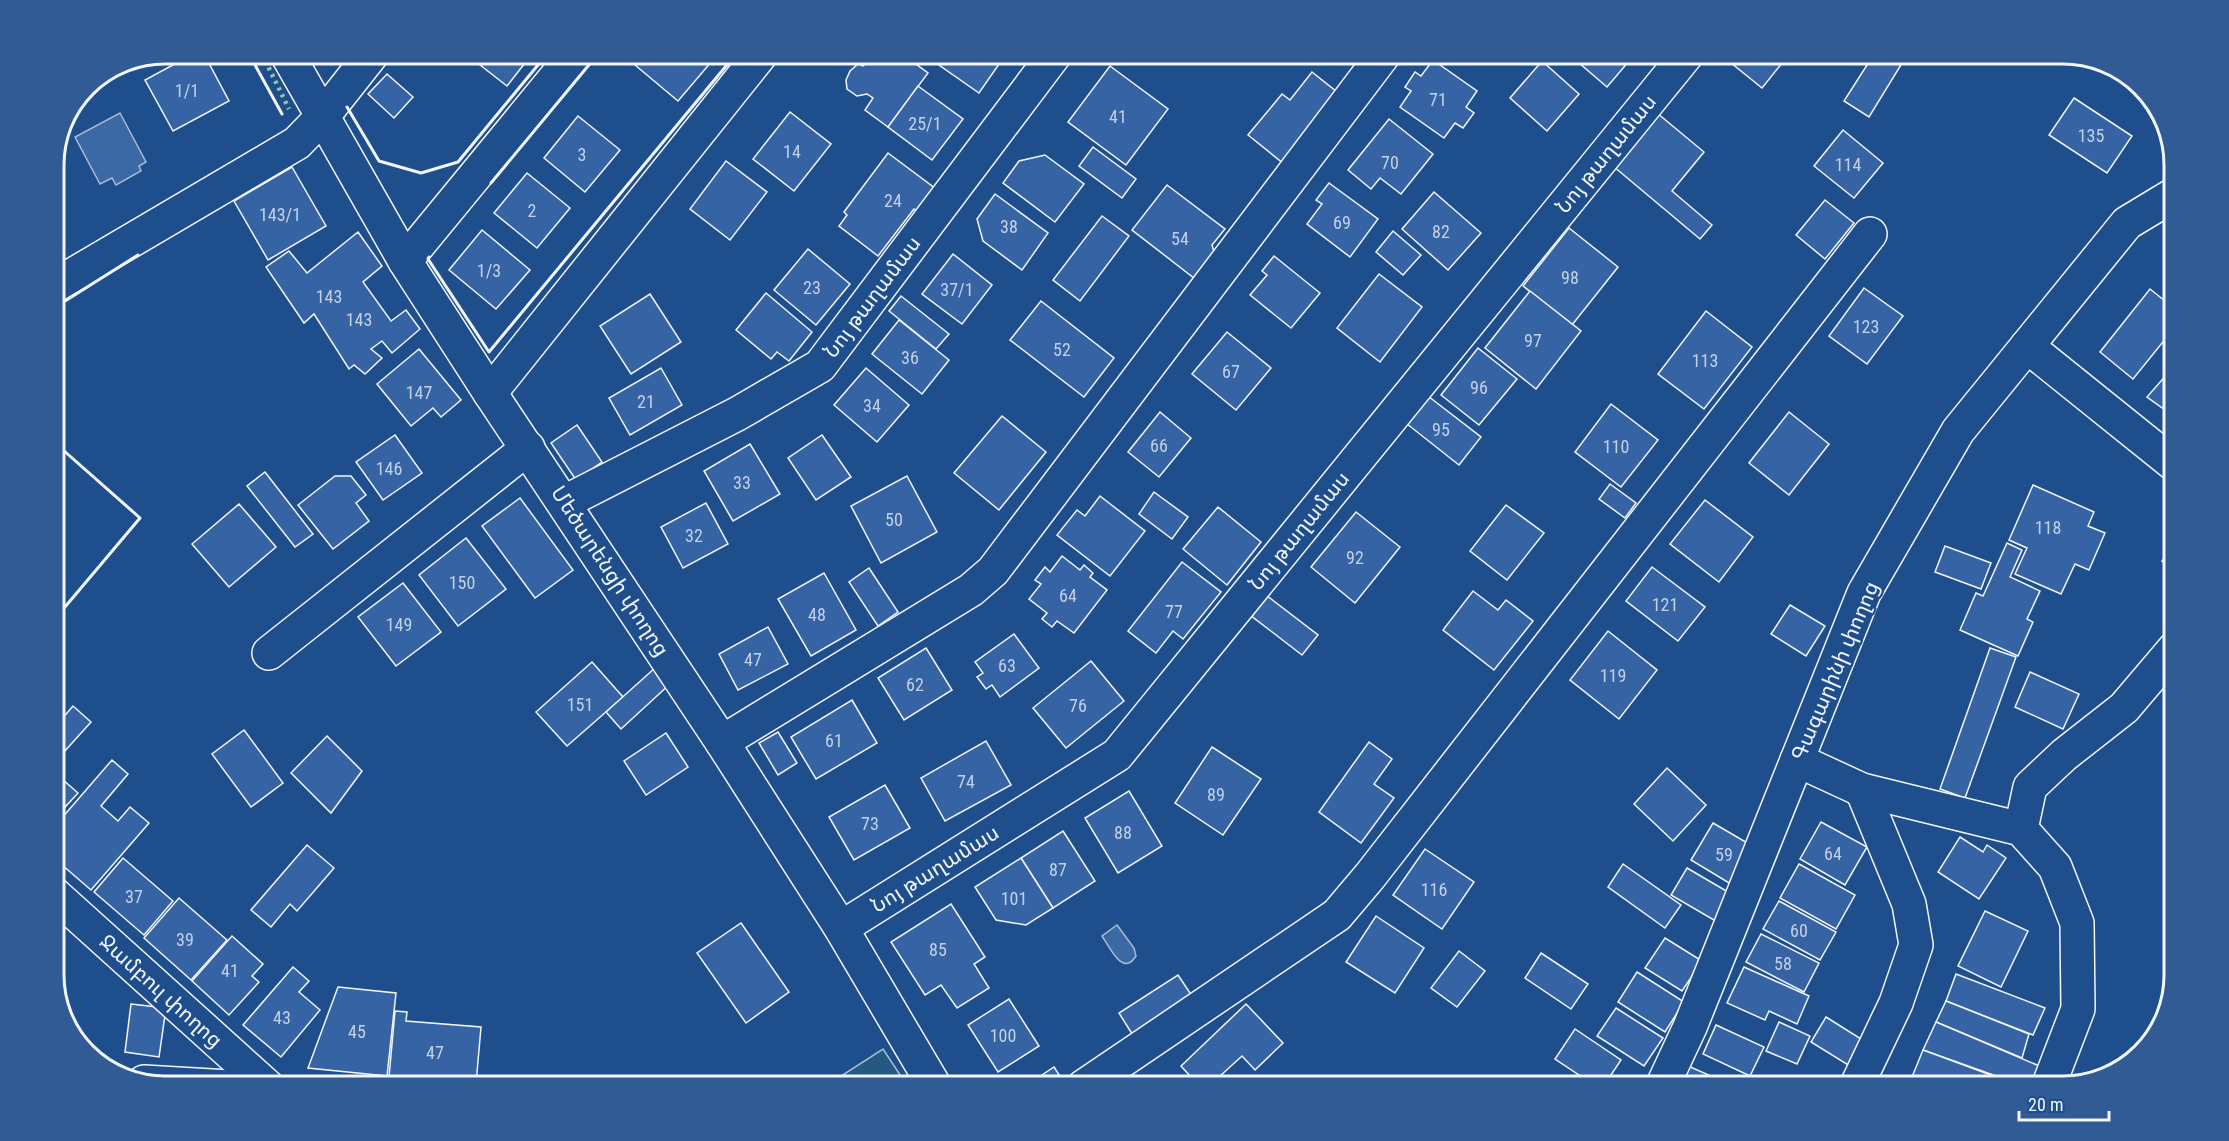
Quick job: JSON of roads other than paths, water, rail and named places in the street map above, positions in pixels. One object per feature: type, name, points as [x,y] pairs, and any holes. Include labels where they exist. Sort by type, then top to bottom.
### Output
[{"type":"street","name":"Մեծարենցի փողոց","points":[[294,64],[405,261],[722,742],[841,928],[928,1076]]},
{"type":"street","points":[[65,280],[297,143],[323,116],[364,64]]},
{"type":"street","points":[[405,261],[567,64]]},
{"type":"street","points":[[490,393],[753,64]]},
{"type":"street","name":"Նոյ թաղամաս","points":[[565,502],[737,414],[820,366],[1047,64]]},
{"type":"street","points":[[722,742],[971,590],[993,571],[1376,64]]},
{"type":"street","name":"Նոյ թաղամաս","points":[[841,928],[1117,755],[1679,64]]},
{"type":"street","name":"Գագարինի փողոց","points":[[1667,1076],[1690,1027],[1864,593],[1958,431],[2127,223],[2164,201]]},
{"type":"street","points":[[1099,1076],[1337,915],[1370,876],[1870,234]]},
{"type":"street","points":[[2027,346],[2164,456]]},
{"type":"street","points":[[269,652],[528,448]]},
{"type":"street","points":[[2021,829],[2030,788],[2064,755],[2124,708],[2164,661]]},
{"type":"street","points":[[1797,760],[1862,790],[2021,829],[2055,867],[2077,923],[2078,1009],[2052,1076]]},
{"type":"street","points":[[1861,1076],[1896,1003],[1916,945],[1909,904],[1862,790]]},
{"type":"street","name":"Ջամբուլ փողոց","points":[[65,904],[256,1076]]}]
